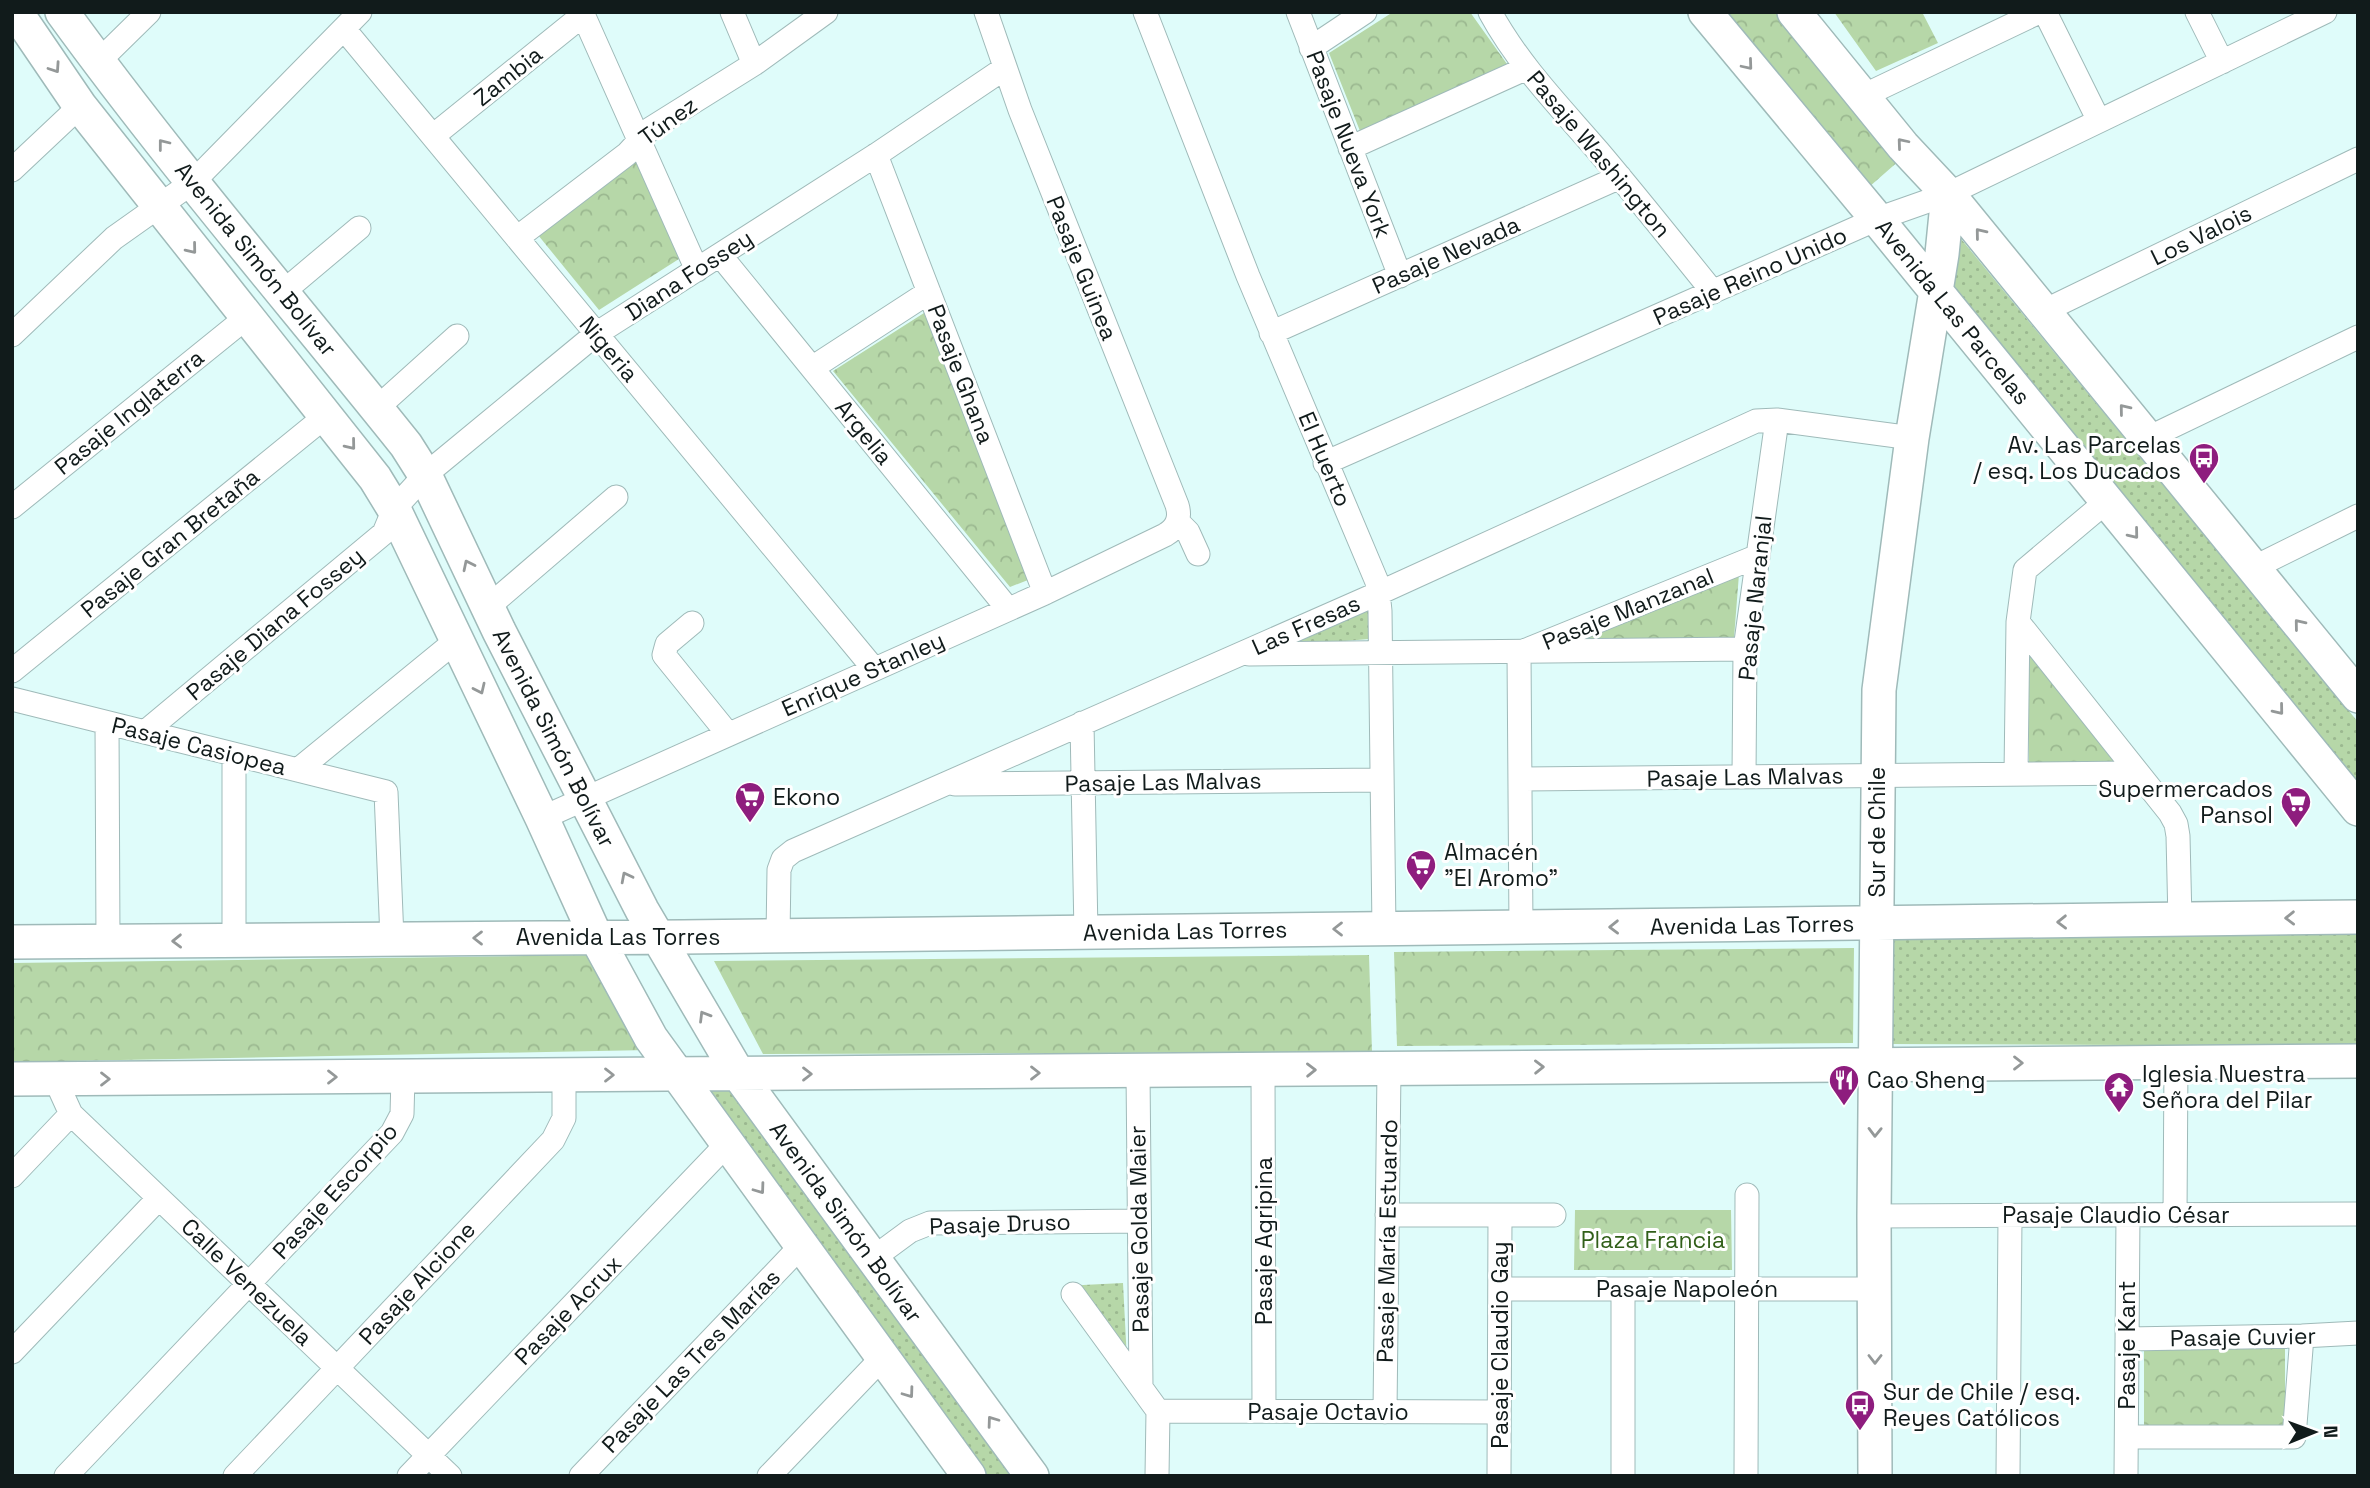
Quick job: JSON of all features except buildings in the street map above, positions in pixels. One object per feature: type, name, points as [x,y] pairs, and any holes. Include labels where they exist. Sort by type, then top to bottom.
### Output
[{"type":"street","name":"Avenida Simón Bolívar","points":[[62,12],[193,182],[406,445],[425,475],[584,799],[658,937],[739,1075],[1032,1476]]},
{"type":"street","points":[[98,62],[149,12]]},
{"type":"street","points":[[12,335],[114,238],[193,182],[360,12]]},
{"type":"street","points":[[732,12],[754,64]]},
{"type":"street","name":"Túnez","points":[[517,238],[626,154],[650,129],[754,64],[825,12]]},
{"type":"street","name":"Pasaje Guinea","points":[[986,12],[1005,68],[1179,510],[1178,522]]},
{"type":"street","name":"El Huerto","points":[[1145,12],[1271,332],[1373,570],[1379,593],[1384,929]]},
{"type":"street","name":"Pasaje Nueva York","points":[[1298,12],[1400,276]]},
{"type":"street","points":[[1311,48],[1365,12]]},
{"type":"street","name":"Pasaje Washington","points":[[1490,12],[1527,68],[1713,292]]},
{"type":"street","name":"Avenida Las Parcelas","points":[[1704,12],[1877,219],[2358,809]]},
{"type":"street","points":[[1794,12],[1903,146],[1948,194],[2358,695]]},
{"type":"street","points":[[1863,96],[2039,12]]},
{"type":"street","points":[[2045,12],[2099,121]]},
{"type":"street","points":[[2197,12],[2222,62]]},
{"type":"street","name":"Pasaje Reino Unido","points":[[1325,463],[1877,219],[1948,194],[2325,12]]},
{"type":"street","points":[[582,14],[697,270]]},
{"type":"street","name":"Zambia","points":[[433,136],[582,14]]},
{"type":"street","name":"Avenida Simón Bolívar","points":[[15,16],[80,106],[158,206],[360,456],[394,509],[596,937],[651,1038],[883,1357],[962,1473]]},
{"type":"street","name":"Nigeria","points":[[344,29],[874,669]]},
{"type":"street","name":"Diana Fossey","points":[[394,509],[425,475],[596,334],[876,155],[1005,68]]},
{"type":"street","points":[[1350,148],[1527,68]]},
{"type":"street","points":[[12,170],[80,106]]},
{"type":"street","name":"Pasaje Ghana","points":[[876,155],[1045,593]]},
{"type":"street","name":"Los Valois","points":[[2044,311],[2358,159]]},
{"type":"street","name":"Pasaje Nevada","points":[[1271,332],[1620,177]]},
{"type":"street","name":"Sur de Chile","points":[[1875,1476],[1878,722],[1883,652],[1948,194]]},
{"type":"street","points":[[283,292],[359,228]]},
{"type":"street","name":"Argelia","points":[[720,255],[1008,609]]},
{"type":"street","points":[[812,368],[929,292]]},
{"type":"street","name":"Pasaje Inglaterra","points":[[12,507],[247,317]]},
{"type":"street","points":[[377,408],[457,336]]},
{"type":"street","points":[[2148,438],[2358,337]]},
{"type":"street","name":"Pasaje Gran Bretaña","points":[[12,671],[327,415]]},
{"type":"street","name":"Las Fresas","points":[[778,936],[779,870],[787,854],[1379,593],[1756,421],[1777,420],[1912,438]]},
{"type":"street","name":"Pasaje Naranjal","points":[[1744,776],[1745,649],[1777,420]]},
{"type":"street","points":[[488,607],[616,497]]},
{"type":"street","points":[[2016,774],[2018,622],[2025,570],[2107,502]]},
{"type":"street","name":"Pasaje Diana Fossey","points":[[145,732],[384,533],[394,509]]},
{"type":"street","points":[[2253,568],[2358,516]]},
{"type":"street","points":[[1178,522],[1188,532],[1199,554]]},
{"type":"street","name":"Enrique Stanley","points":[[542,818],[1045,593],[1165,535],[1175,528],[1178,522]]},
{"type":"street","name":"Pasaje Manzanal","points":[[1521,928],[1519,653],[1758,556]]},
{"type":"street","points":[[2018,622],[2176,824],[2180,920]]},
{"type":"street","points":[[692,623],[667,644],[664,655],[728,734]]},
{"type":"street","points":[[298,770],[457,640]]},
{"type":"street","points":[[1239,654],[1745,649]]},
{"type":"street","name":"Pasaje Casiopea","points":[[12,699],[386,792],[392,939]]},
{"type":"street","points":[[107,723],[108,942]]},
{"type":"street","points":[[1082,723],[1086,933]]},
{"type":"street","points":[[234,754],[234,940]]},
{"type":"street","name":"Pasaje Las Malvas","points":[[1521,779],[2138,773]]},
{"type":"street","name":"Pasaje Las Malvas","points":[[945,784],[1382,780]]},
{"type":"street","name":"Avenida Las Torres","points":[[12,943],[2358,917]]},
{"type":"street","points":[[12,1079],[2358,1061]]},
{"type":"street","points":[[2175,1215],[2176,1062]]},
{"type":"street","name":"Pasaje María Estuardo","points":[[1385,1412],[1389,1069]]},
{"type":"street","name":"Pasaje Agripina","points":[[1263,1071],[1264,1411]]},
{"type":"street","name":"Pasaje Golda Maier","points":[[1138,1072],[1141,1387]]},
{"type":"street","name":"Pasaje Alcione","points":[[235,1476],[558,1133],[564,1118],[564,1076]]},
{"type":"street","name":"Pasaje Escorpio","points":[[66,1476],[397,1127],[402,1114],[403,1077]]},
{"type":"street","name":"Calle Venezuela","points":[[60,1079],[61,1092],[71,1114],[450,1476]]},
{"type":"street","points":[[12,1176],[71,1114]]},
{"type":"street","name":"Pasaje Acrux","points":[[409,1476],[726,1143]]},
{"type":"street","points":[[1746,1476],[1747,1195]]},
{"type":"street","points":[[12,1352],[159,1198]]},
{"type":"street","name":"Pasaje Claudio César","points":[[1874,1216],[2358,1214]]},
{"type":"street","points":[[1387,1215],[1554,1215]]},
{"type":"street","name":"Pasaje Claudio Gay","points":[[1499,1476],[1500,1215]]},
{"type":"street","name":"Pasaje Kant","points":[[2126,1476],[2128,1215]]},
{"type":"street","points":[[2008,1476],[2010,1216]]},
{"type":"street","name":"Pasaje Druso","points":[[872,1259],[910,1231],[930,1223],[1139,1221]]},
{"type":"street","name":"Pasaje Las Tres Marías","points":[[581,1476],[801,1246]]},
{"type":"street","name":"Pasaje Napoleón","points":[[1500,1289],[1875,1289]]},
{"type":"street","points":[[1623,1289],[1623,1476]]},
{"type":"street","name":"Pasaje Golda Maier","points":[[1073,1294],[1158,1411]]},
{"type":"street","name":"Pasaje Cuvier","points":[[2127,1339],[2358,1333]]},
{"type":"street","points":[[2127,1437],[2294,1437],[2302,1336]]},
{"type":"street","points":[[769,1476],[883,1357]]},
{"type":"street","points":[[1157,1476],[1158,1411]]},
{"type":"street","name":"Pasaje Octavio","points":[[1158,1411],[1499,1412]]},
{"type":"green space","points":[[1393,12],[1470,12],[1507,64],[1360,131],[1329,53]]},
{"type":"green space","points":[[1724,12],[1782,12],[1901,159],[1869,187]]},
{"type":"green space","points":[[1834,12],[1922,12],[1938,43],[1876,71]]},
{"type":"green space","points":[[637,154],[682,257],[599,310],[538,235]]},
{"type":"green space","points":[[1957,234],[2358,722],[2358,786],[1950,286]]},
{"type":"green space","points":[[924,313],[1033,578],[1010,587],[833,371]]},
{"type":"green space","points":[[1739,574],[1734,638],[1568,643]]},
{"type":"green space","points":[[1370,608],[1369,639],[1285,646]]},
{"type":"green space","points":[[2028,650],[2124,764],[2029,762]]},
{"type":"green space","points":[[2358,930],[2358,1046],[1890,1044],[1886,939]]},
{"type":"green space","points":[[1854,948],[1853,1043],[1397,1046],[1394,952]]},
{"type":"green space","points":[[597,955],[649,1050],[12,1062],[12,963]]},
{"type":"green space","points":[[1369,955],[1372,1052],[763,1054],[714,961]]},
{"type":"green space","points":[[738,1087],[1020,1476],[987,1476],[705,1089]]},
{"type":"green space","name":"Plaza Francia","points":[[1575,1210],[1731,1210],[1732,1270],[1574,1270]]},
{"type":"green space","points":[[1123,1283],[1128,1380],[1063,1286]]},
{"type":"green space","points":[[2285,1342],[2285,1428],[2144,1429],[2144,1343]]},
{"type":"place","name":"Av. Las Parcelas / esq. Los Ducados","points":[[2204,485]]},
{"type":"place","name":"Ekono","points":[[750,824]]},
{"type":"place","name":"Supermercados Pansol","points":[[2296,829]]},
{"type":"place","name":"Almacén \"El Aromo\"","points":[[1421,892]]},
{"type":"place","name":"Cao Sheng","points":[[1844,1107]]},
{"type":"place","name":"Iglesia Nuestra Señora del Pilar","points":[[2119,1114]]},
{"type":"place","name":"Sur de Chile / esq. Reyes Católicos","points":[[1860,1432]]}]
